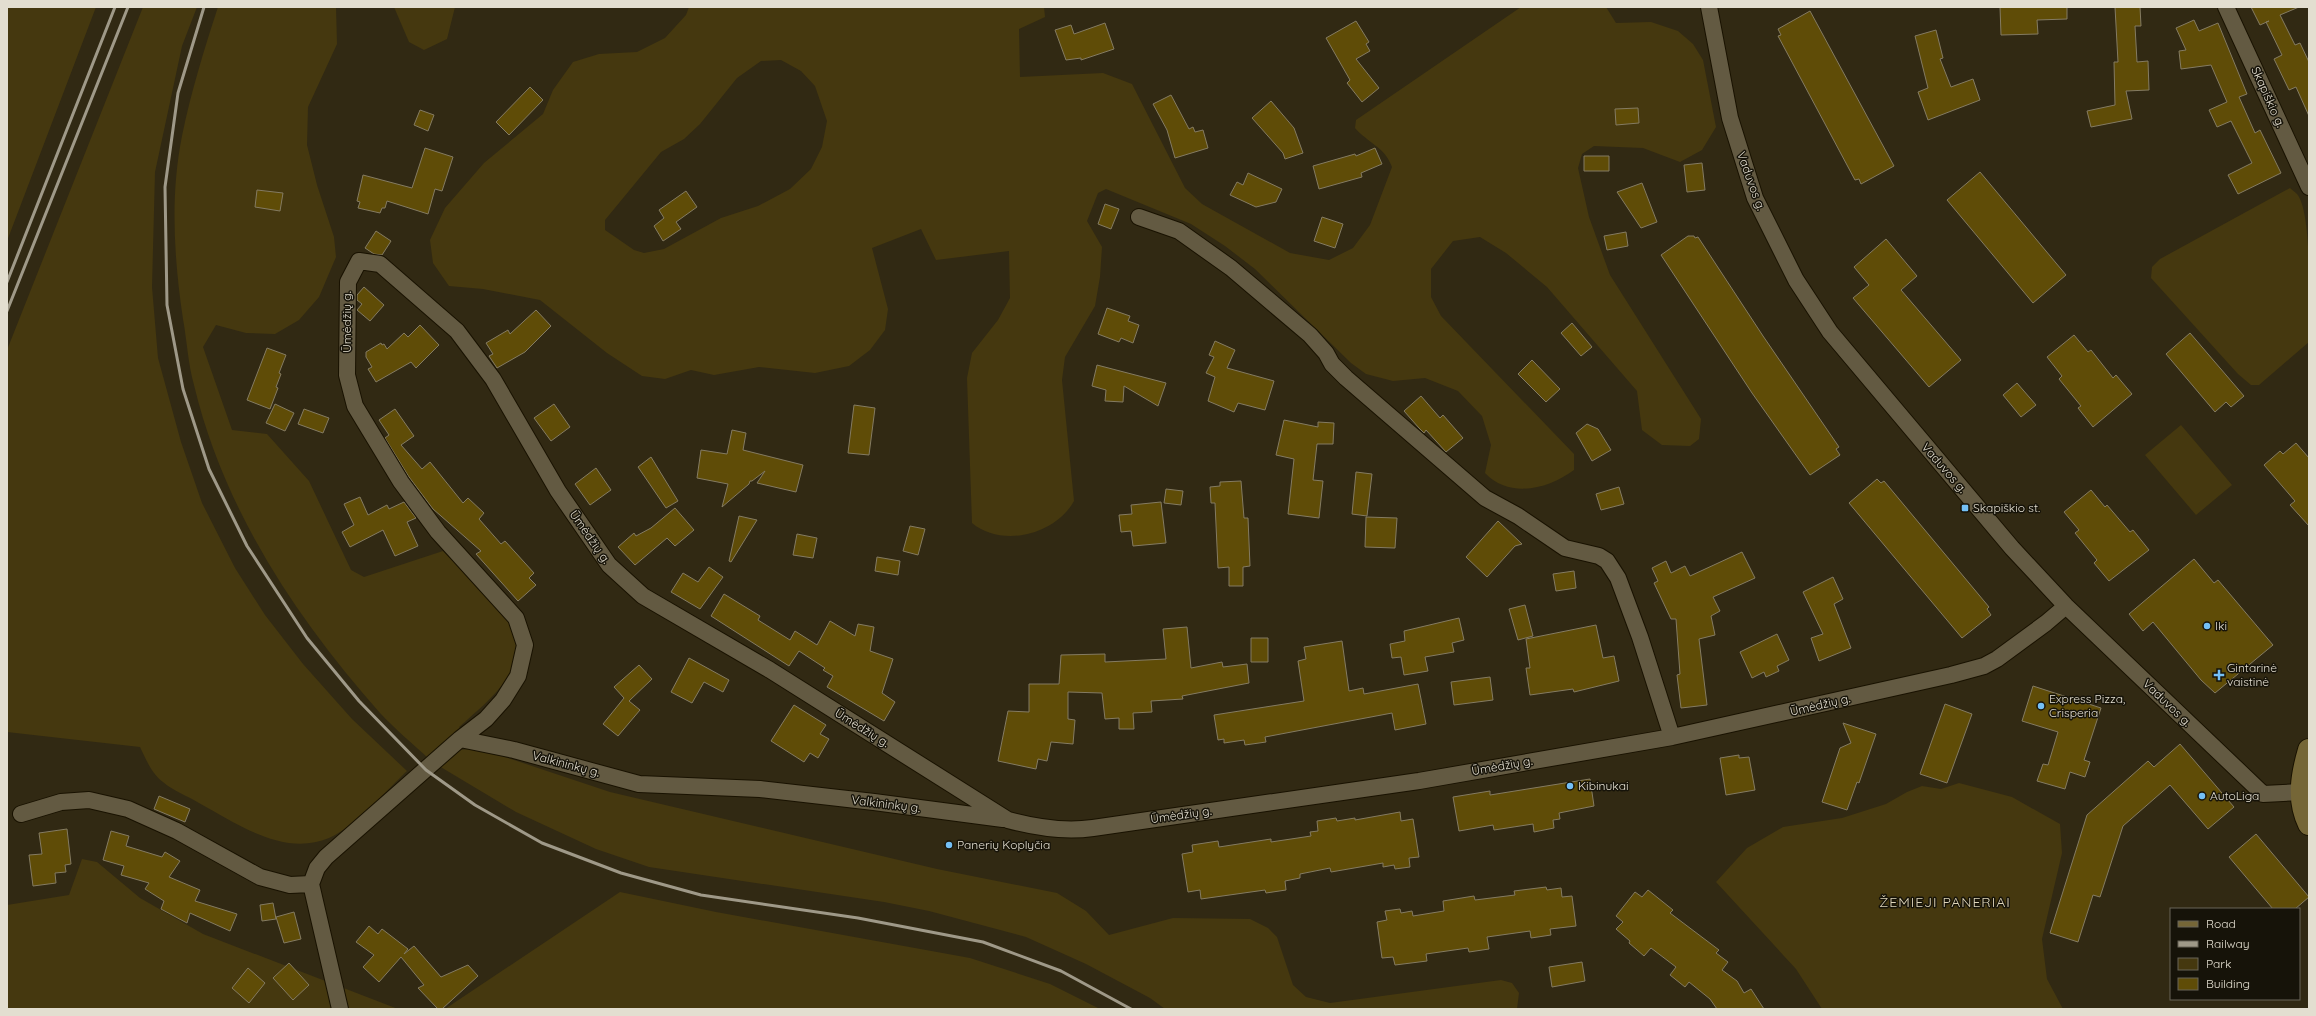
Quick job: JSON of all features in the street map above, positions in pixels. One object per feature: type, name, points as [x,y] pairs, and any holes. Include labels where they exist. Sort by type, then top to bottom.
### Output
[{"type":"street","name":"Vaduvos g.","points":[[1709,7],[1730,118],[1755,198],[1796,280],[1830,332],[2012,548],[2066,606],[2263,794],[2301,792]]},
{"type":"street","name":"Skapiškio g.","points":[[2226,7],[2309,187]]},
{"type":"street","points":[[1139,217],[1179,231],[1231,268],[1310,335],[1326,353],[1332,364],[1346,378],[1485,498],[1518,516],[1565,548],[1599,556],[1607,562],[1618,578],[1640,637],[1672,737]]},
{"type":"street","name":"Ūmėdžių g.","points":[[460,739],[486,719],[503,700],[518,676],[524,645],[516,618],[438,532],[401,482],[355,406],[347,375],[348,282],[359,261],[380,264],[457,331],[493,379],[558,491],[609,565],[643,596],[770,670],[1008,820],[1034,827],[1081,830],[1419,780],[1672,737],[1951,675],[1984,666],[2016,646],[2066,606]]},
{"type":"street","points":[[340,1009],[310,884],[317,868],[326,857],[460,739]]},
{"type":"street","name":"Valkininkų g.","points":[[460,739],[514,750],[639,784],[760,789],[874,802],[1008,820]]},
{"type":"street","points":[[2309,750],[2301,792],[2303,808],[2309,824]]},
{"type":"street","points":[[21,814],[61,802],[89,800],[128,809],[177,831],[260,877],[290,885],[310,884]]},
{"type":"green space","points":[[7,7],[96,7],[7,241]]},
{"type":"green space","points":[[143,7],[197,7],[182,46],[155,172],[152,287],[158,358],[181,442],[202,503],[235,568],[265,615],[303,664],[352,719],[407,771],[370,808],[349,826],[329,838],[312,843],[295,844],[261,836],[176,791],[155,774],[149,766],[140,747],[7,732],[7,350]]},
{"type":"green space","points":[[218,7],[336,7],[337,44],[308,107],[307,145],[317,185],[334,237],[336,257],[319,297],[299,320],[275,334],[246,333],[216,325],[203,347],[232,430],[267,434],[309,481],[351,570],[364,577],[443,551],[493,601],[510,623],[517,639],[516,658],[512,670],[501,687],[459,727],[462,731],[429,759],[380,713],[349,677],[292,600],[244,519],[224,476],[207,431],[194,385],[189,361],[177,274],[175,228],[176,181],[178,159],[189,103]]},
{"type":"green space","points":[[394,7],[455,7],[447,39],[424,50],[409,42]]},
{"type":"green space","points":[[689,7],[1044,7],[1045,17],[1019,29],[1020,77],[1103,73],[1132,84],[1185,188],[1202,204],[1290,253],[1329,260],[1353,248],[1370,225],[1392,167],[1389,160],[1381,150],[1355,128],[1356,120],[1521,7],[1606,7],[1616,23],[1651,22],[1678,31],[1693,44],[1703,60],[1716,127],[1702,150],[1680,162],[1643,148],[1594,146],[1582,154],[1578,168],[1589,217],[1610,275],[1701,419],[1699,439],[1690,446],[1662,445],[1642,430],[1637,391],[1547,287],[1506,253],[1480,237],[1453,241],[1431,269],[1431,297],[1441,316],[1574,454],[1574,470],[1564,477],[1541,486],[1529,488],[1506,486],[1495,481],[1485,473],[1491,445],[1482,416],[1458,391],[1425,378],[1393,381],[1366,374],[1351,363],[1255,269],[1225,246],[1191,224],[1106,189],[1098,193],[1087,221],[1102,247],[1100,277],[1095,306],[1065,357],[1062,380],[1074,501],[1065,513],[1054,522],[1027,534],[1012,536],[998,535],[984,531],[972,523],[967,378],[972,353],[998,320],[1010,298],[1009,251],[936,260],[921,229],[872,248],[888,309],[885,330],[870,350],[849,366],[815,373],[759,367],[714,375],[691,370],[665,379],[642,376],[607,353],[540,300],[483,289],[449,286],[433,263],[430,240],[445,208],[484,163],[543,114],[553,90],[573,62],[599,54],[637,52],[665,38],[686,15]],"holes":[[[781,60],[801,71],[815,86],[827,121],[822,147],[811,169],[790,189],[758,206],[721,218],[664,249],[644,253],[634,250],[605,230],[605,220],[661,152],[684,139],[700,124],[737,78],[761,61]]]},
{"type":"green space","points":[[2290,188],[2297,194],[2302,205],[2306,221],[2309,265],[2309,342],[2259,385],[2251,385],[2238,374],[2151,278],[2152,267],[2160,259]]},
{"type":"green space","points":[[2181,425],[2232,485],[2196,515],[2145,455]]},
{"type":"green space","points":[[478,748],[610,792],[937,869],[1057,893],[1086,911],[1109,935],[1173,918],[1250,919],[1268,928],[1277,937],[1293,985],[1306,997],[1330,1003],[1501,980],[1512,983],[1519,993],[1517,1009],[1165,1009],[1150,998],[1086,964],[1026,937],[929,911],[884,902],[649,867],[596,849],[516,812],[439,766],[460,750]]},
{"type":"green space","points":[[1959,783],[2012,797],[2060,824],[2062,853],[2042,939],[2047,979],[2063,1009],[1822,1009],[1796,969],[1716,882],[1747,848],[1783,827],[1842,818],[1886,804],[1907,792],[1922,786],[1941,789]]},
{"type":"green space","points":[[82,859],[97,862],[140,898],[203,934],[398,1009],[7,1009],[7,905],[69,895]]},
{"type":"green space","points":[[620,892],[716,912],[970,958],[1050,984],[1100,1009],[445,1009]]},
{"type":"building","points":[[2000,7],[2067,7],[2067,19],[2037,20],[2038,34],[2001,35]]},
{"type":"building","points":[[2115,7],[2140,7],[2141,26],[2135,26],[2137,62],[2148,61],[2149,90],[2126,91],[2132,119],[2091,127],[2087,111],[2115,105],[2114,62],[2118,62]]},
{"type":"building","points":[[2251,7],[2299,7],[2280,15],[2295,45],[2300,43],[2309,62],[2309,116],[2296,87],[2289,90],[2274,59],[2282,55],[2266,22],[2260,25]]},
{"type":"building","points":[[1810,11],[1894,166],[1861,184],[1859,179],[1855,180],[1778,36],[1781,35],[1778,29]]},
{"type":"building","points":[[2194,20],[2199,31],[2218,23],[2247,94],[2239,97],[2255,133],[2260,130],[2281,173],[2238,194],[2228,175],[2252,163],[2231,121],[2217,127],[2209,110],[2227,102],[2211,65],[2181,69],[2179,51],[2186,50],[2176,28]]},
{"type":"building","points":[[1356,21],[1369,42],[1366,44],[1370,51],[1356,59],[1379,88],[1362,102],[1347,83],[1350,80],[1326,38]]},
{"type":"building","points":[[1105,23],[1114,49],[1081,60],[1081,58],[1066,60],[1055,30],[1071,25],[1074,34]]},
{"type":"building","points":[[1936,30],[1943,58],[1940,59],[1951,87],[1973,79],[1980,100],[1928,120],[1918,92],[1928,88],[1915,36]]},
{"type":"building","points":[[530,87],[543,100],[509,135],[496,122]]},
{"type":"building","points":[[1171,95],[1189,129],[1193,127],[1195,132],[1203,130],[1208,148],[1175,158],[1167,130],[1153,104]]},
{"type":"building","points":[[1271,101],[1294,128],[1303,153],[1285,159],[1283,153],[1252,118]]},
{"type":"building","points":[[1638,108],[1639,123],[1616,125],[1615,109]]},
{"type":"building","points":[[420,110],[434,115],[428,131],[414,125]]},
{"type":"building","points":[[425,148],[453,157],[442,191],[435,189],[428,214],[387,201],[385,208],[382,208],[380,213],[358,208],[360,202],[357,201],[363,175],[412,188]]},
{"type":"building","points":[[1375,148],[1382,164],[1361,173],[1362,177],[1319,189],[1313,166],[1355,154],[1356,156]]},
{"type":"building","points":[[1584,156],[1609,156],[1609,171],[1584,171]]},
{"type":"building","points":[[1702,163],[1705,190],[1687,192],[1684,165]]},
{"type":"building","points":[[1980,172],[2066,275],[2033,303],[1947,200]]},
{"type":"building","points":[[1248,173],[1282,189],[1276,202],[1256,207],[1230,195],[1237,182],[1243,185]]},
{"type":"building","points":[[1642,183],[1657,222],[1641,228],[1617,192]]},
{"type":"building","points":[[257,190],[283,193],[280,211],[255,207]]},
{"type":"building","points":[[686,191],[697,207],[676,222],[681,229],[663,241],[654,226],[664,218],[659,210]]},
{"type":"building","points":[[1105,204],[1119,209],[1111,229],[1098,224]]},
{"type":"building","points":[[1322,217],[1343,224],[1335,248],[1314,241]]},
{"type":"building","points":[[376,231],[391,241],[382,255],[374,254],[365,248]]},
{"type":"building","points":[[1626,232],[1628,246],[1607,250],[1604,236]]},
{"type":"building","points":[[1688,236],[1694,236],[1695,238],[1698,237],[1763,336],[1839,447],[1836,449],[1840,455],[1810,475],[1752,393],[1661,255]]},
{"type":"building","points":[[1886,239],[1917,276],[1901,290],[1961,360],[1929,387],[1853,298],[1869,285],[1854,267]]},
{"type":"building","points":[[364,287],[384,305],[370,321],[357,310],[362,304],[357,300],[357,295]]},
{"type":"building","points":[[1107,308],[1130,316],[1128,321],[1139,325],[1133,343],[1121,338],[1119,342],[1098,334]]},
{"type":"building","points":[[536,310],[551,326],[525,352],[497,368],[489,356],[493,354],[486,343],[508,330],[510,334]]},
{"type":"building","points":[[1572,323],[1592,347],[1581,356],[1561,333]]},
{"type":"building","points":[[420,325],[439,345],[416,368],[411,362],[376,382],[368,369],[372,367],[366,357],[366,352],[381,343],[382,345],[384,344],[387,349],[404,333],[408,337]]},
{"type":"building","points":[[2190,333],[2244,396],[2231,407],[2226,402],[2215,412],[2166,354]]},
{"type":"building","points":[[2074,335],[2088,352],[2091,350],[2113,378],[2116,375],[2132,394],[2093,427],[2078,408],[2081,406],[2059,379],[2062,376],[2047,357]]},
{"type":"building","points":[[1215,341],[1235,350],[1227,368],[1274,381],[1265,410],[1238,403],[1234,412],[1208,401],[1215,377],[1206,373],[1214,357],[1209,355]]},
{"type":"building","points":[[267,348],[286,355],[279,373],[281,374],[276,387],[278,388],[270,409],[247,400]]},
{"type":"building","points":[[1532,360],[1560,389],[1546,402],[1518,374]]},
{"type":"building","points":[[1097,365],[1166,383],[1158,406],[1124,386],[1123,402],[1105,401],[1106,390],[1092,386]]},
{"type":"building","points":[[2017,383],[2036,405],[2021,417],[2003,395]]},
{"type":"building","points":[[1421,396],[1440,418],[1443,415],[1463,438],[1446,452],[1426,430],[1424,433],[1404,411]]},
{"type":"building","points":[[275,404],[294,413],[285,431],[266,423]]},
{"type":"building","points":[[554,404],[570,427],[551,441],[534,418]]},
{"type":"building","points":[[854,405],[875,408],[869,455],[848,453]]},
{"type":"building","points":[[304,409],[329,418],[323,433],[298,424]]},
{"type":"building","points":[[395,409],[414,436],[401,445],[422,469],[430,462],[463,503],[468,498],[484,513],[479,519],[501,544],[505,541],[534,573],[529,578],[536,585],[518,601],[476,554],[481,551],[433,509],[409,477],[385,438],[389,435],[379,420]]},
{"type":"building","points":[[1284,420],[1318,427],[1318,422],[1334,423],[1333,444],[1317,444],[1313,480],[1323,481],[1319,518],[1288,514],[1294,459],[1276,455]]},
{"type":"building","points":[[1587,424],[1598,429],[1611,450],[1592,461],[1576,433]]},
{"type":"building","points":[[732,430],[746,433],[743,450],[803,465],[796,492],[757,483],[765,471],[750,481],[749,484],[722,507],[728,484],[697,478],[701,450],[727,454]]},
{"type":"building","points":[[2296,443],[2309,458],[2309,526],[2290,505],[2295,501],[2264,465],[2280,451],[2283,454]]},
{"type":"building","points":[[651,457],[678,501],[666,508],[638,467]]},
{"type":"building","points":[[596,468],[611,490],[590,505],[575,484]]},
{"type":"building","points":[[1356,472],[1372,474],[1367,516],[1352,514]]},
{"type":"building","points":[[1877,479],[1881,483],[1884,481],[1989,607],[1987,609],[1991,615],[1962,638],[1849,503]]},
{"type":"building","points":[[1241,481],[1244,518],[1248,518],[1250,566],[1243,567],[1243,586],[1229,586],[1229,567],[1218,568],[1215,503],[1211,503],[1210,487],[1220,486],[1220,482]]},
{"type":"building","points":[[1619,487],[1624,504],[1601,510],[1596,494]]},
{"type":"building","points":[[1166,489],[1183,491],[1181,505],[1164,503]]},
{"type":"building","points":[[2091,490],[2105,507],[2107,505],[2130,532],[2133,530],[2149,550],[2109,581],[2094,563],[2097,560],[2075,533],[2079,530],[2064,512]]},
{"type":"building","points":[[360,497],[368,515],[387,505],[389,509],[404,502],[416,518],[407,522],[418,546],[395,556],[383,530],[350,547],[342,532],[354,525],[344,504]]},
{"type":"building","points":[[1161,502],[1166,543],[1133,546],[1131,531],[1121,532],[1119,515],[1132,514],[1131,505]]},
{"type":"building","points":[[675,508],[694,530],[675,546],[667,538],[635,565],[618,547],[634,533],[636,536],[651,528]]},
{"type":"building","points":[[739,516],[757,520],[731,562],[729,561]]},
{"type":"building","points":[[1366,517],[1397,518],[1395,548],[1365,547]]},
{"type":"building","points":[[1498,521],[1522,544],[1515,546],[1487,577],[1466,557]]},
{"type":"building","points":[[910,526],[925,529],[918,555],[903,551]]},
{"type":"building","points":[[797,534],[817,538],[813,558],[793,555]]},
{"type":"building","points":[[1742,552],[1755,578],[1713,597],[1720,611],[1711,616],[1715,635],[1699,639],[1707,705],[1681,708],[1677,675],[1680,674],[1676,619],[1671,619],[1654,583],[1658,581],[1652,568],[1666,561],[1671,573],[1685,566],[1690,576]]},
{"type":"building","points":[[877,557],[900,561],[898,575],[875,571]]},
{"type":"building","name":"Iki","points":[[2194,559],[2214,583],[2218,580],[2273,645],[2215,693],[2201,680],[2153,622],[2143,631],[2129,614]]},
{"type":"building","points":[[709,567],[723,577],[700,609],[671,592],[683,573],[698,582]]},
{"type":"building","points":[[1574,571],[1576,588],[1556,591],[1553,574]]},
{"type":"building","points":[[1833,577],[1843,599],[1834,604],[1851,648],[1819,661],[1811,638],[1823,634],[1803,592]]},
{"type":"building","points":[[724,594],[760,616],[758,620],[790,640],[795,631],[817,645],[830,621],[855,636],[858,624],[874,627],[870,651],[893,659],[882,693],[895,702],[884,721],[827,687],[833,676],[823,670],[825,668],[799,651],[789,666],[711,616]]},
{"type":"building","points":[[1525,605],[1533,636],[1518,640],[1509,609]]},
{"type":"building","points":[[1459,618],[1464,640],[1452,643],[1454,652],[1425,657],[1428,671],[1404,675],[1401,657],[1392,658],[1390,644],[1405,641],[1404,631]]},
{"type":"building","points":[[1596,625],[1603,658],[1614,656],[1619,681],[1574,692],[1573,689],[1530,695],[1526,668],[1530,668],[1526,639]]},
{"type":"building","points":[[1187,627],[1191,668],[1222,662],[1223,667],[1247,664],[1249,683],[1182,696],[1183,699],[1151,701],[1152,712],[1133,713],[1134,729],[1119,729],[1119,718],[1105,719],[1102,693],[1068,692],[1068,719],[1075,720],[1073,744],[1051,742],[1047,761],[1038,759],[1036,769],[998,761],[1008,711],[1029,712],[1029,684],[1059,684],[1061,655],[1105,654],[1105,662],[1166,659],[1163,629]]},
{"type":"building","points":[[1777,634],[1789,660],[1777,666],[1779,671],[1766,677],[1764,672],[1752,678],[1740,652]]},
{"type":"building","points":[[1251,638],[1268,638],[1268,662],[1251,662]]},
{"type":"building","points":[[1342,641],[1349,691],[1363,688],[1364,694],[1418,684],[1426,724],[1395,730],[1392,713],[1265,737],[1266,742],[1245,745],[1244,740],[1224,743],[1224,739],[1218,740],[1214,715],[1304,701],[1298,661],[1306,659],[1304,647]]},
{"type":"building","points":[[689,658],[729,680],[723,692],[704,682],[692,703],[671,692]]},
{"type":"building","points":[[639,665],[652,679],[629,701],[640,710],[618,736],[603,724],[624,698],[614,687]]},
{"type":"building","points":[[1490,677],[1493,700],[1454,705],[1451,682]]},
{"type":"building","points":[[2033,686],[2101,708],[2084,760],[2090,762],[2085,777],[2070,772],[2065,789],[2037,781],[2043,764],[2048,765],[2058,732],[2022,721]]},
{"type":"building","points":[[1945,704],[1972,714],[1947,783],[1920,774]]},
{"type":"building","points":[[794,705],[826,725],[820,734],[829,739],[818,758],[810,753],[804,762],[771,741]]},
{"type":"building","points":[[1843,723],[1876,734],[1859,783],[1857,782],[1847,810],[1822,802],[1840,748],[1851,743]]},
{"type":"building","points":[[2180,744],[2234,807],[2208,829],[2170,785],[2123,826],[2100,897],[2093,895],[2078,942],[2050,933],[2087,815],[2148,761],[2154,767]]},
{"type":"building","points":[[1739,755],[1739,758],[1749,757],[1755,790],[1726,795],[1720,758]]},
{"type":"building","points":[[1590,779],[1594,806],[1559,813],[1560,819],[1553,820],[1554,828],[1534,832],[1533,824],[1494,830],[1493,825],[1459,831],[1453,797],[1490,791],[1490,795]]},
{"type":"building","points":[[159,796],[190,809],[185,822],[154,809]]},
{"type":"building","points":[[1400,812],[1401,821],[1413,819],[1419,857],[1409,858],[1410,867],[1395,869],[1394,865],[1383,867],[1383,863],[1331,872],[1330,868],[1300,874],[1300,878],[1285,881],[1286,890],[1266,893],[1265,890],[1201,899],[1200,890],[1188,892],[1182,854],[1193,852],[1192,845],[1218,841],[1219,847],[1271,839],[1271,842],[1311,836],[1310,832],[1318,831],[1317,821],[1336,818],[1337,821],[1355,818],[1355,820]]},
{"type":"building","points":[[67,829],[71,864],[65,865],[66,872],[55,873],[56,883],[33,886],[29,855],[42,854],[39,833]]},
{"type":"building","points":[[111,831],[129,836],[126,846],[162,857],[165,852],[180,861],[169,877],[200,890],[195,901],[237,914],[230,931],[190,913],[187,923],[161,909],[164,901],[145,889],[149,883],[121,875],[124,866],[103,860]]},
{"type":"building","points":[[2256,834],[2309,897],[2296,908],[2272,908],[2229,857]]},
{"type":"building","points":[[1546,887],[1547,890],[1561,888],[1562,897],[1572,896],[1576,926],[1550,929],[1551,935],[1531,938],[1530,931],[1487,937],[1489,949],[1469,952],[1468,948],[1426,954],[1427,961],[1395,965],[1393,957],[1382,958],[1377,922],[1387,920],[1385,911],[1400,909],[1401,913],[1412,911],[1413,916],[1444,911],[1443,901],[1474,896],[1475,900],[1515,895],[1514,891]]},
{"type":"building","points":[[1648,890],[1673,910],[1670,913],[1719,950],[1716,953],[1728,962],[1722,970],[1737,981],[1744,993],[1751,989],[1764,1009],[1717,1009],[1710,999],[1689,982],[1685,987],[1670,975],[1676,967],[1651,948],[1644,956],[1629,943],[1630,941],[1616,929],[1623,922],[1616,916],[1635,892],[1642,897]]},
{"type":"building","points":[[273,903],[276,919],[262,921],[260,905]]},
{"type":"building","points":[[294,912],[301,939],[284,943],[276,917]]},
{"type":"building","points":[[369,926],[378,934],[382,929],[408,949],[404,954],[414,946],[441,977],[468,965],[478,976],[442,1009],[438,1009],[418,988],[424,985],[401,957],[379,982],[363,967],[374,955],[356,942]]},
{"type":"building","points":[[1582,962],[1585,981],[1552,987],[1549,967]]},
{"type":"building","points":[[289,963],[309,985],[293,1000],[273,978]]},
{"type":"building","points":[[248,968],[265,983],[249,1003],[232,988]]},
{"type":"railway","points":[[7,282],[115,7]]},
{"type":"railway","points":[[7,311],[128,7]]},
{"type":"railway","points":[[204,7],[178,93],[165,187],[167,305],[183,389],[209,469],[247,546],[307,638],[359,701],[426,770],[475,805],[542,843],[621,873],[701,895],[858,918],[983,942],[1061,971],[1131,1009]]},
{"type":"place","name":"Skapiškio st.","points":[[1965,508]]},
{"type":"place","name":"Iki","points":[[2207,626]]},
{"type":"place","name":"Gintarinė vaistinė","points":[[2219,675]]},
{"type":"place","name":"Express Pizza, Crisperia","points":[[2041,706]]},
{"type":"place","name":"Kibinukai","points":[[1570,786]]},
{"type":"place","name":"AutoLiga","points":[[2202,796]]},
{"type":"place","name":"Panerių Koplyčia","points":[[949,845]]},
{"type":"district","name":"ŽEMIEJI PANERIAI","points":[[1945,902]]}]
